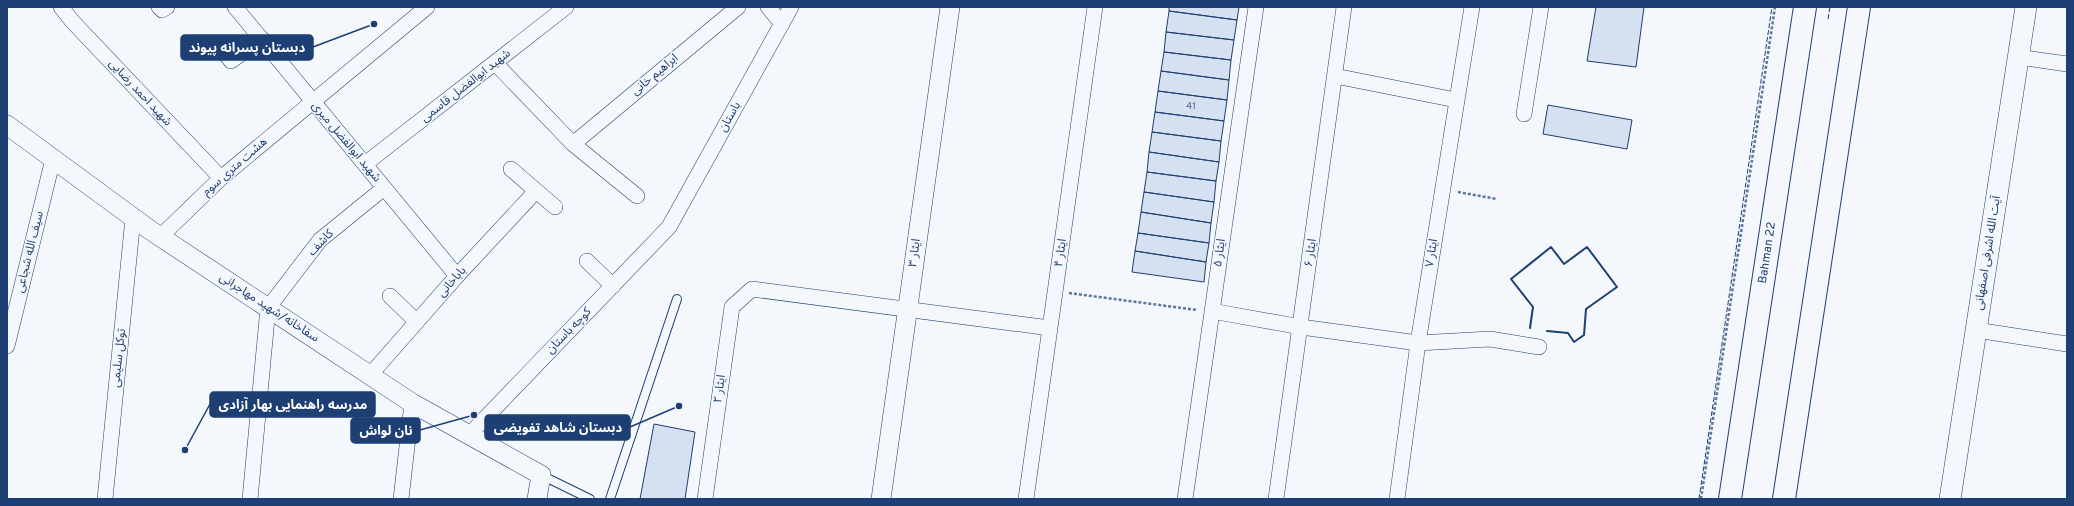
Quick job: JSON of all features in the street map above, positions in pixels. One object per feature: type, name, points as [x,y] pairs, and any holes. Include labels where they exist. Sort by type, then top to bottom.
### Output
[{"type":"highway","name":"Bahman 22","points":[[1730,499],[1805,7]]},
{"type":"highway","points":[[1784,499],[1858,7]]},
{"type":"main road","name":"آیت الله اشرفی اصفهانی","points":[[1950,499],[2026,7]]},
{"type":"street","name":"شهید احمد رضایی","points":[[61,7],[72,21],[221,178]]},
{"type":"street","points":[[159,7],[162,10],[167,7]]},
{"type":"street","name":"شهید ابوالفضل میری","points":[[235,7],[457,276]]},
{"type":"street","name":"هشت متری سوم","points":[[160,237],[221,178],[427,7]]},
{"type":"street","name":"شهید ابوالفضل قاسمی","points":[[365,164],[495,64],[566,7]]},
{"type":"street","name":"ابراهیم خانی","points":[[573,144],[738,7]]},
{"type":"street","points":[[768,7],[782,24]]},
{"type":"street","name":"باستان","points":[[670,226],[791,7]]},
{"type":"street","name":"ایثار ۳","points":[[881,499],[950,7]]},
{"type":"street","name":"ایثار ۴","points":[[1026,499],[1095,7]]},
{"type":"street","name":"ایثار ۵","points":[[1185,499],[1256,7]]},
{"type":"street","name":"ایثار ۶","points":[[1276,499],[1301,327],[1344,7]]},
{"type":"street","name":"ایثار ۷","points":[[1397,499],[1418,343],[1472,7]]},
{"type":"street","points":[[1524,114],[1542,7]]},
{"type":"street","points":[[221,48],[231,61],[262,40]]},
{"type":"street","points":[[2018,57],[2067,64]]},
{"type":"street","points":[[495,64],[573,144],[637,196]]},
{"type":"street","points":[[1335,76],[1456,100]]},
{"type":"street","name":"سقاخانه/شهید مهاجرانی","points":[[7,125],[160,237],[412,403],[541,475]]},
{"type":"street","name":"سیف الله شجاعی","points":[[7,346],[53,159]]},
{"type":"street","points":[[511,169],[555,207]]},
{"type":"street","name":"کاشف","points":[[268,308],[320,240],[384,188]]},
{"type":"street","name":"باباخانی","points":[[370,375],[457,276],[536,191]]},
{"type":"street","name":"توکل سلیمی","points":[[105,499],[133,218]]},
{"type":"street","name":"کوچه باستان","points":[[469,435],[670,226]]},
{"type":"street","points":[[587,261],[613,286]]},
{"type":"street","name":"ایثار ۲","points":[[705,499],[732,307],[752,289],[908,309]]},
{"type":"street","points":[[390,296],[417,322]]},
{"type":"street","points":[[250,499],[268,308]]},
{"type":"street","points":[[908,309],[1050,328]]},
{"type":"street","points":[[1212,311],[1301,327],[1418,343],[1490,339],[1539,347]]},
{"type":"street","points":[[1976,330],[2067,344]]},
{"type":"street","points":[[401,499],[412,403]]},
{"type":"street","points":[[537,499],[541,475]]},
{"type":"lane","points":[[610,499],[677,299]]},
{"type":"lane","points":[[541,475],[590,499]]},
{"type":"path","points":[[1701,499],[1775,7]]},
{"type":"path","points":[[1442,189],[1497,199]]},
{"type":"path","points":[[1055,292],[1212,311]]},
{"type":"building","points":[[1169,7],[1239,7],[1237,20],[1169,11]]},
{"type":"building","points":[[1596,7],[1644,7],[1636,67],[1587,61]]},
{"type":"building","points":[[1169,11],[1237,20],[1234,40],[1166,32]]},
{"type":"building","points":[[1166,32],[1234,40],[1231,60],[1164,52]]},
{"type":"building","points":[[1164,52],[1231,60],[1229,80],[1161,71]]},
{"type":"building","points":[[1161,71],[1229,80],[1227,100],[1158,91]]},
{"type":"building","points":[[1158,91],[1227,100],[1224,121],[1155,112]]},
{"type":"building","points":[[1548,105],[1632,120],[1627,149],[1543,134]]},
{"type":"building","points":[[1155,112],[1224,121],[1221,141],[1152,132]]},
{"type":"building","points":[[1152,132],[1221,141],[1219,162],[1149,152]]},
{"type":"building","points":[[1149,152],[1219,162],[1216,181],[1147,172]]},
{"type":"building","points":[[1147,172],[1216,181],[1214,202],[1144,192]]},
{"type":"building","points":[[1144,192],[1214,202],[1211,223],[1141,212]]},
{"type":"building","points":[[1141,212],[1211,223],[1209,243],[1138,233]]},
{"type":"building","points":[[1138,233],[1209,243],[1206,262],[1135,251]]},
{"type":"building","points":[[1135,251],[1206,262],[1204,282],[1132,272]]},
{"type":"building","points":[[654,424],[695,432],[685,499],[640,499]]},
{"type":"fence","points":[[1699,499],[1772,7]]},
{"type":"fence","points":[[1828,19],[1830,7]]},
{"type":"wall","points":[[1530,328],[1533,307],[1511,279],[1551,247],[1564,264],[1587,247],[1617,287],[1586,309],[1584,335],[1574,342],[1568,333],[1547,331]]},
{"type":"place","name":"دبستان پسرانه پیوند","points":[[374,24]]},
{"type":"place","name":"دبستان شاهد تفویضی","points":[[679,406]]},
{"type":"place","name":"نان لواش","points":[[474,415]]},
{"type":"place","name":"مدرسه راهنمایی بهار آزادی","points":[[185,450]]}]
